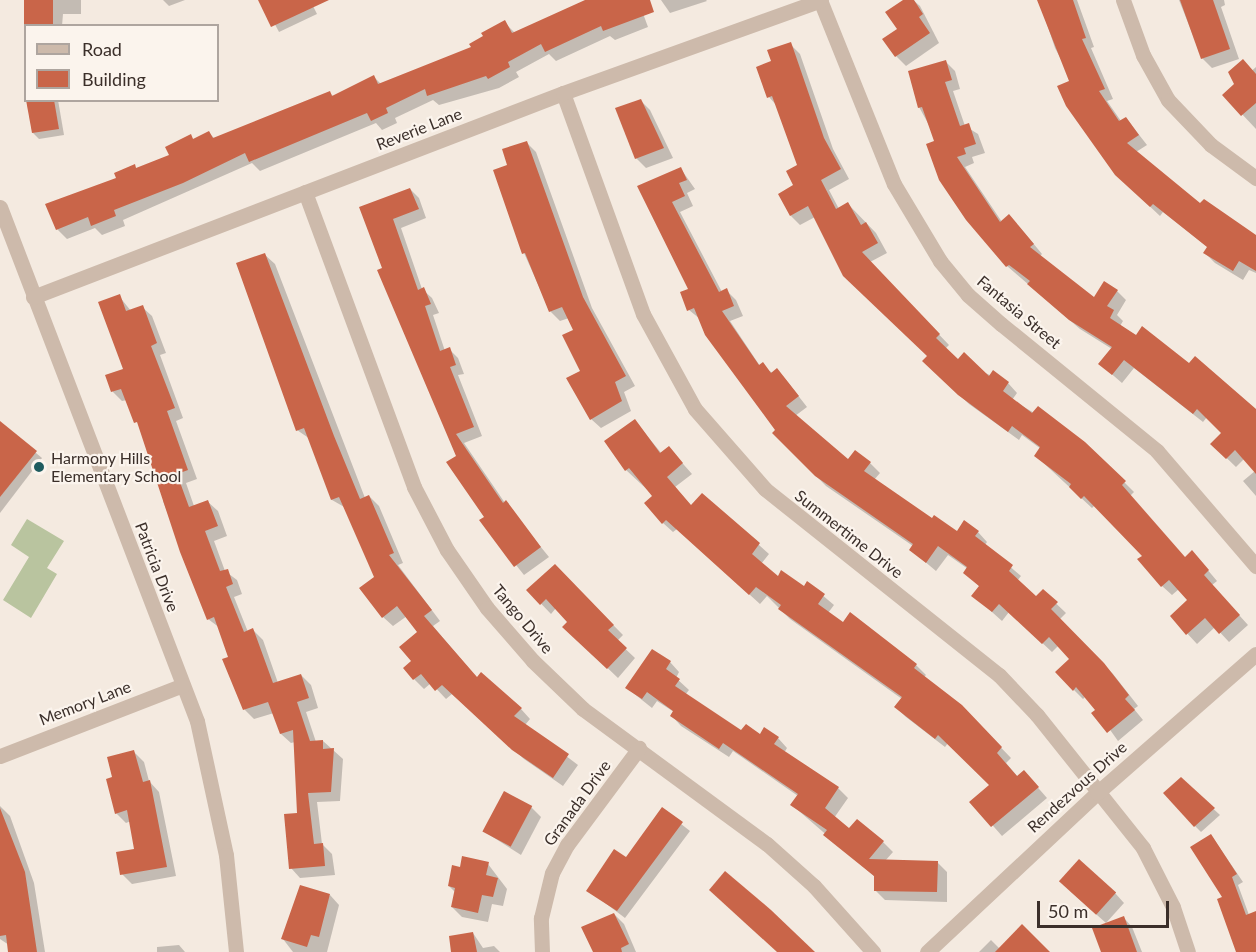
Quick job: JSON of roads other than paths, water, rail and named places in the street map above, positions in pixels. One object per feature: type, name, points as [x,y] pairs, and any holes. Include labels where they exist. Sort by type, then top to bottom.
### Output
[{"type":"street","name":"Reverie Lane","points":[[33,297],[563,93],[821,0]]},
{"type":"street","name":"Fantasia Street","points":[[821,0],[894,184],[940,261],[968,295],[1156,451],[1256,566]]},
{"type":"street","points":[[1123,0],[1143,56],[1168,100],[1211,146],[1256,178]]},
{"type":"street","name":"Summertime Drive","points":[[563,93],[643,314],[695,408],[728,451],[790,512],[999,675],[1037,715],[1096,793],[1143,848],[1160,877],[1188,952]]},
{"type":"street","name":"Tango Drive","points":[[305,192],[414,488],[447,549],[487,608],[533,661],[583,709],[639,748],[775,851],[814,886],[873,952]]},
{"type":"street","name":"Patricia Drive","points":[[0,207],[197,721],[212,781],[226,855],[236,952]]},
{"type":"street","name":"Rendezvous Drive","points":[[927,952],[1096,793],[1256,654]]},
{"type":"street","name":"Memory Lane","points":[[0,756],[183,685]]},
{"type":"street","name":"Granada Drive","points":[[542,952],[541,918],[552,873],[567,845],[639,748]]},
{"type":"place","name":"Harmony Hills Elementary School","points":[[39,467]]}]
